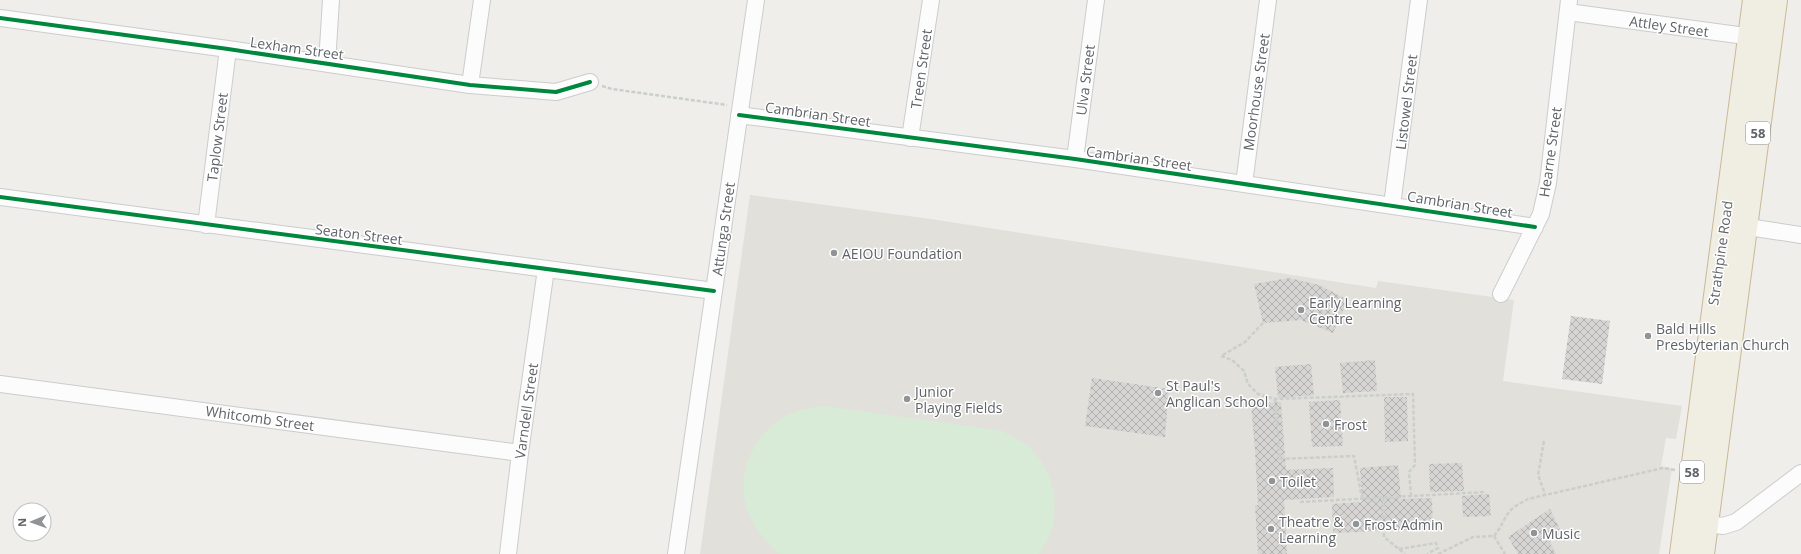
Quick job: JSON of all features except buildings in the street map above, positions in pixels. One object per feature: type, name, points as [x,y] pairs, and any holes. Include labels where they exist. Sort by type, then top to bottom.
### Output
[{"type":"highway","name":"Strathpine Road","points":[[1703,554],[1735,225],[1749,36],[1754,0]]},
{"type":"highway","name":"Strathpine Road","points":[[1681,554],[1735,225],[1771,39],[1776,0]]},
{"type":"street","points":[[327,63],[331,0]]},
{"type":"street","points":[[470,85],[482,0]]},
{"type":"street","name":"Attunga Street","points":[[676,554],[714,291],[735,110],[756,0]]},
{"type":"street","name":"Treen Street","points":[[910,138],[931,0]]},
{"type":"street","name":"Ulva Street","points":[[1075,159],[1096,0]]},
{"type":"street","name":"Moorhouse Street","points":[[1244,184],[1268,0]]},
{"type":"street","name":"Listowel Street","points":[[1392,205],[1419,0]]},
{"type":"street","name":"Attley Street","points":[[1569,6],[1771,39]]},
{"type":"street","name":"Hearne Street","points":[[1501,294],[1541,214],[1548,182],[1569,6]]},
{"type":"street","name":"Lexham Street","points":[[0,18],[327,63],[470,85],[556,92],[590,82]]},
{"type":"street","name":"Taplow Street","points":[[206,225],[228,49]]},
{"type":"street","name":"Cambrian Street","points":[[735,110],[910,138],[1075,159],[1535,227]]},
{"type":"street","name":"Seaton Street","points":[[0,197],[714,291]]},
{"type":"street","points":[[1735,225],[1801,235]]},
{"type":"street","name":"Varndell Street","points":[[508,554],[520,453],[546,269]]},
{"type":"street","name":"Whitcomb Street","points":[[0,384],[520,453]]},
{"type":"street","points":[[1707,524],[1723,526],[1736,522],[1801,473]]},
{"type":"path","points":[[590,82],[612,89],[735,110]]},
{"type":"path","points":[[1263,323],[1246,342],[1221,356],[1232,360],[1244,371],[1248,384],[1258,394],[1275,399],[1413,394],[1415,465],[1409,472],[1411,495]]},
{"type":"path","points":[[1275,399],[1280,459],[1354,456],[1362,498]]},
{"type":"path","points":[[1544,441],[1538,475],[1545,494]]},
{"type":"path","points":[[1438,554],[1473,536],[1494,536],[1502,528],[1505,518],[1513,508],[1528,498],[1663,468],[1677,470]]},
{"type":"path","points":[[1300,502],[1486,492]]},
{"type":"path","points":[[1384,497],[1384,537],[1405,554]]},
{"type":"path","points":[[1494,536],[1505,554]]},
{"type":"path","points":[[1399,549],[1436,543],[1438,548],[1427,554]]},
{"type":"shaded area","name":"St Paul's Anglican School","points":[[750,195],[931,219],[1376,288],[1378,281],[1514,300],[1503,381],[1682,406],[1676,439],[1666,438],[1661,466],[1672,468],[1659,554],[700,554]]},
{"type":"green space","points":[[824,406],[1003,431],[1027,445],[1037,456],[1045,469],[1051,483],[1054,497],[1052,527],[1047,541],[1039,554],[778,553],[762,535],[749,514],[744,498],[746,466],[752,451],[761,437],[772,425],[785,416],[800,410]]},
{"type":"cycle path","points":[[0,18],[228,49],[470,85],[556,92],[590,82]]},
{"type":"cycle path","points":[[739,115],[1075,159],[1535,227]]},
{"type":"cycle path","points":[[0,197],[714,291]]},
{"type":"place","name":"AEIOU Foundation","points":[[834,253]]},
{"type":"place","name":"Early Learning Centre","points":[[1301,310]]},
{"type":"place","name":"Bald Hills Presbyterian Church","points":[[1648,336]]},
{"type":"place","name":"St Paul's Anglican School","points":[[1158,393]]},
{"type":"place","name":"Junior Playing Fields","points":[[907,399]]},
{"type":"place","name":"Frost","points":[[1326,424]]},
{"type":"place","name":"Toilet","points":[[1272,481]]},
{"type":"place","name":"Frost Admin","points":[[1356,524]]},
{"type":"place","name":"Theatre & Learning","points":[[1271,529]]},
{"type":"place","name":"Music","points":[[1534,533]]}]
